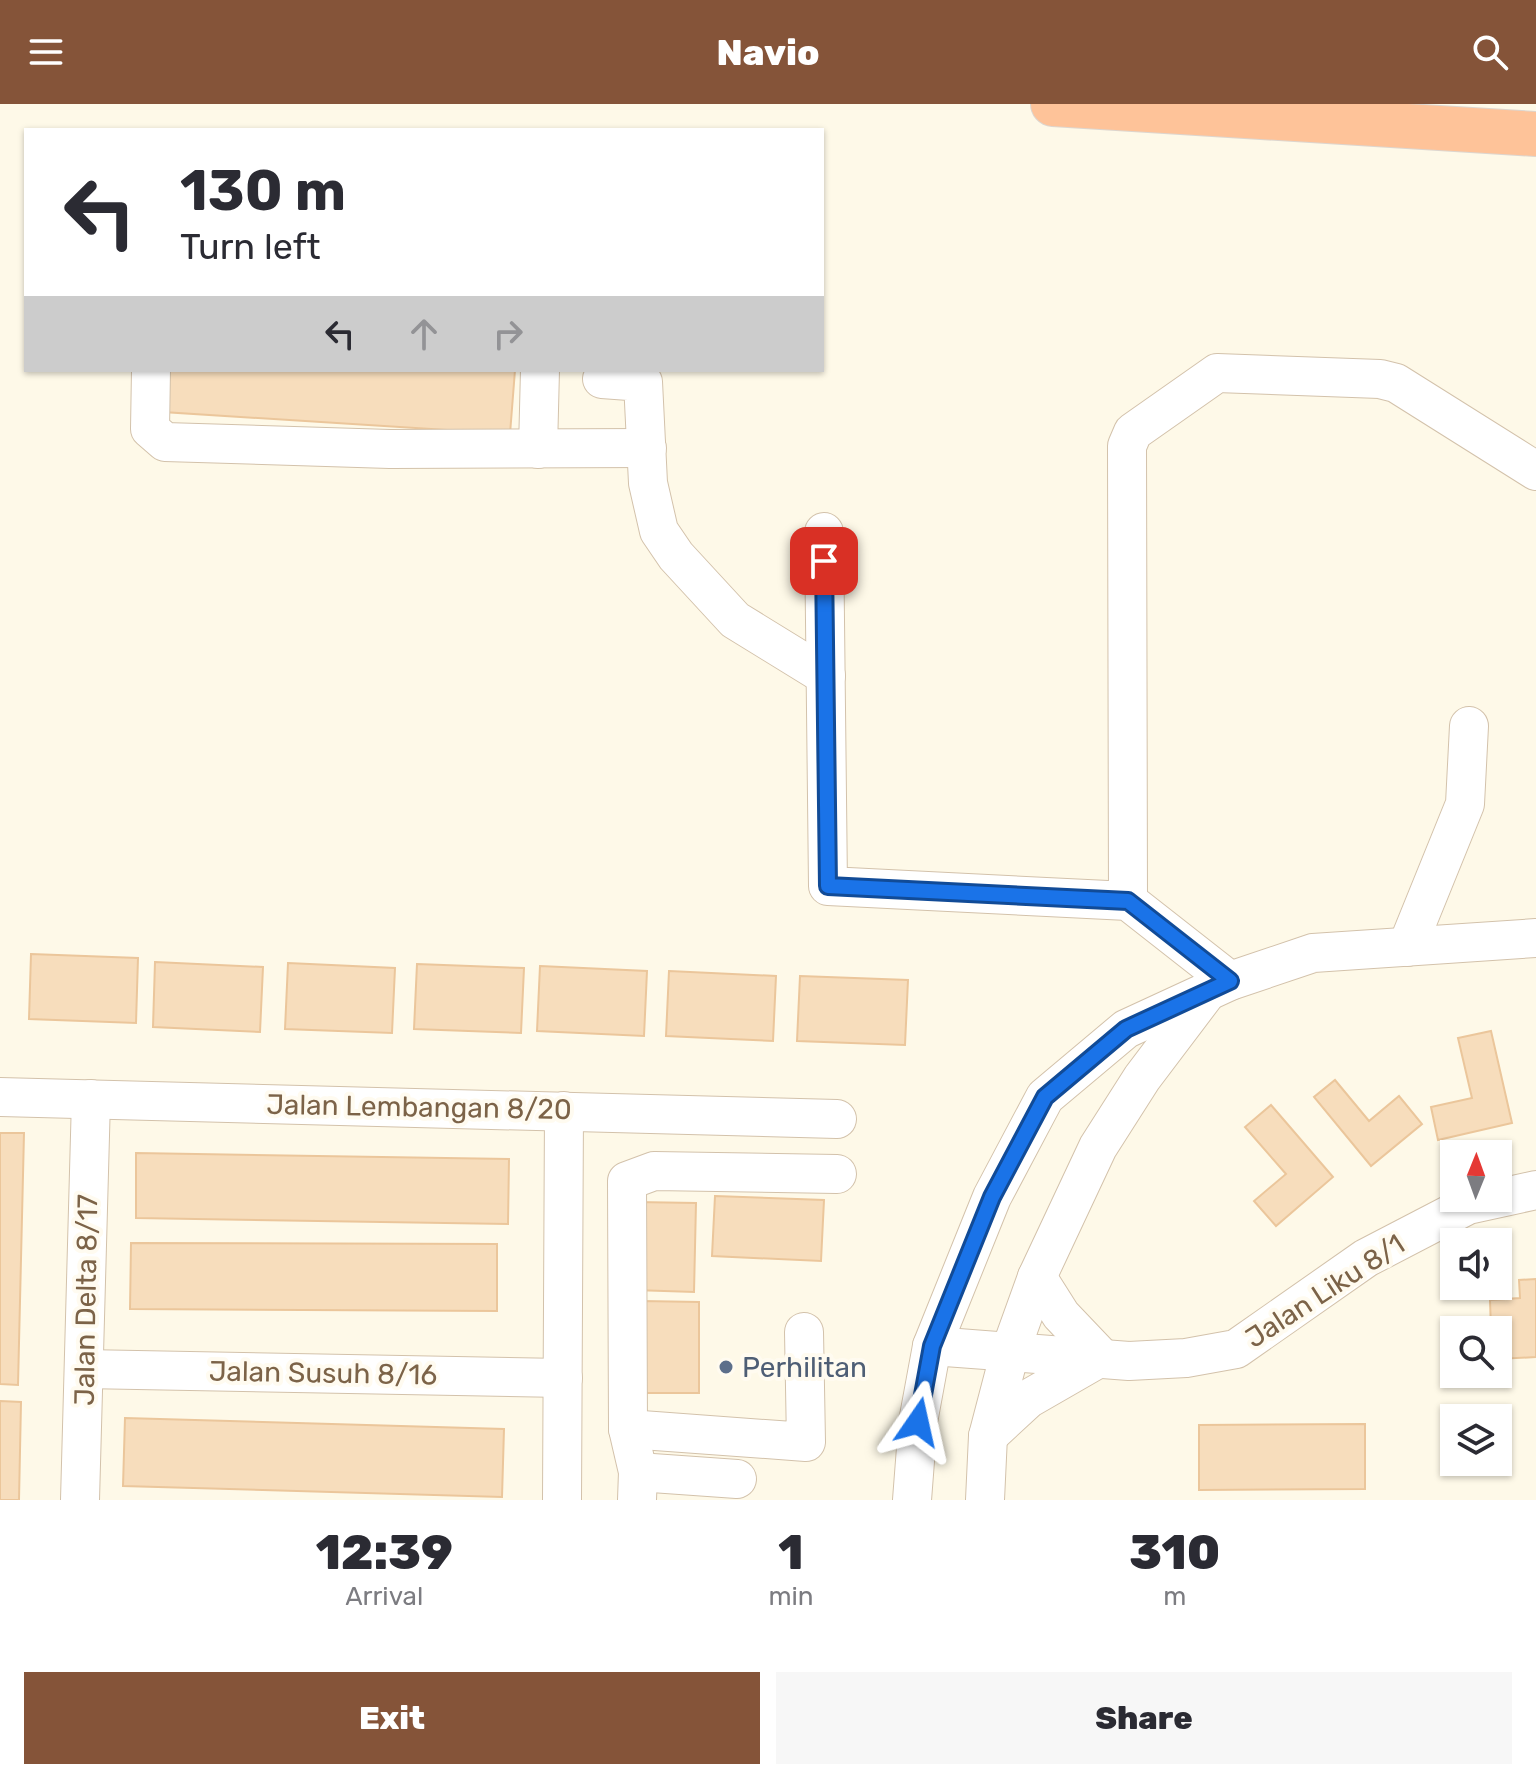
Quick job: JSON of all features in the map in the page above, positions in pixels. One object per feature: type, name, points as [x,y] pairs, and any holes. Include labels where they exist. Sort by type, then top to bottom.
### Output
[{"type":"highway","points":[[1053,104],[1536,134]]},
{"type":"street","points":[[151,372],[150,429],[165,442],[647,448]]},
{"type":"street","points":[[538,449],[540,372]]},
{"type":"street","points":[[1128,901],[1127,446],[1133,432],[1217,373],[1380,379],[1396,383],[1536,471]]},
{"type":"street","points":[[602,379],[643,382],[652,508],[659,531],[676,556],[735,620],[826,676]]},
{"type":"street","points":[[824,532],[828,886],[1128,901],[1218,987]]},
{"type":"street","points":[[1407,947],[1465,804],[1469,726]]},
{"type":"street","points":[[912,1500],[918,1422],[932,1346],[992,1197],[1045,1097],[1126,1029],[1218,987],[1313,953],[1536,938]]},
{"type":"street","points":[[985,1500],[988,1436],[1010,1352],[1037,1277],[1098,1147],[1142,1078],[1218,987]]},
{"type":"street","name":"Jalan Lembangan 8/20","points":[[0,1097],[837,1119]]},
{"type":"street","name":"Jalan Delta 8/17","points":[[80,1500],[91,1099]]},
{"type":"street","points":[[562,1500],[564,1111]]},
{"type":"street","points":[[764,1439],[728,1490],[638,1486],[628,1429],[627,1181],[654,1171],[837,1174]]},
{"type":"street","name":"Jalan Liku 8/1","points":[[932,1346],[1129,1361],[1186,1358],[1236,1349],[1366,1258],[1468,1205],[1536,1190]]},
{"type":"street","points":[[988,1436],[1028,1399],[1101,1357],[1061,1315],[1037,1277]]},
{"type":"street","points":[[628,1429],[806,1442],[804,1332]]},
{"type":"street","name":"Jalan Susuh 8/16","points":[[84,1369],[563,1378]]},
{"type":"building","points":[[166,372],[515,372],[510,434],[163,412]]},
{"type":"building","points":[[31,954],[138,958],[136,1023],[29,1019]]},
{"type":"building","points":[[155,962],[263,967],[260,1032],[153,1027]]},
{"type":"building","points":[[288,963],[395,968],[392,1033],[285,1029]]},
{"type":"building","points":[[417,964],[524,968],[521,1033],[414,1029]]},
{"type":"building","points":[[540,966],[647,971],[644,1036],[537,1031]]},
{"type":"building","points":[[669,971],[776,976],[773,1041],[666,1036]]},
{"type":"building","points":[[800,976],[908,980],[905,1045],[797,1041]]},
{"type":"building","points":[[1491,1031],[1512,1123],[1438,1140],[1431,1107],[1472,1098],[1458,1038]]},
{"type":"building","points":[[1335,1080],[1369,1121],[1399,1096],[1422,1124],[1371,1166],[1314,1097]]},
{"type":"building","points":[[1271,1105],[1333,1177],[1276,1226],[1254,1201],[1286,1174],[1245,1127]]},
{"type":"building","points":[[0,1133],[24,1133],[18,1385],[0,1384]]},
{"type":"building","points":[[136,1153],[509,1159],[508,1224],[136,1218]]},
{"type":"building","points":[[715,1196],[824,1200],[821,1261],[712,1256]]},
{"type":"building","points":[[636,1202],[696,1203],[694,1292],[634,1290]]},
{"type":"building","points":[[131,1243],[497,1244],[497,1311],[130,1309]]},
{"type":"building","points":[[1536,1279],[1536,1357],[1512,1358],[1512,1316],[1491,1316],[1490,1300],[1520,1298],[1519,1280]]},
{"type":"building","points":[[642,1301],[699,1302],[699,1393],[642,1393]]},
{"type":"building","points":[[0,1401],[21,1402],[19,1500],[0,1500]]},
{"type":"building","points":[[125,1418],[504,1429],[502,1497],[123,1486]]},
{"type":"building","points":[[1365,1424],[1365,1489],[1199,1490],[1199,1425]]},
{"type":"place","name":"Perhilitan","points":[[726,1367]]},
{"type":"route","points":[[824,561],[828,886],[1128,901],[1230,981],[1126,1029],[1045,1097],[992,1197],[932,1346],[918,1422]]}]
